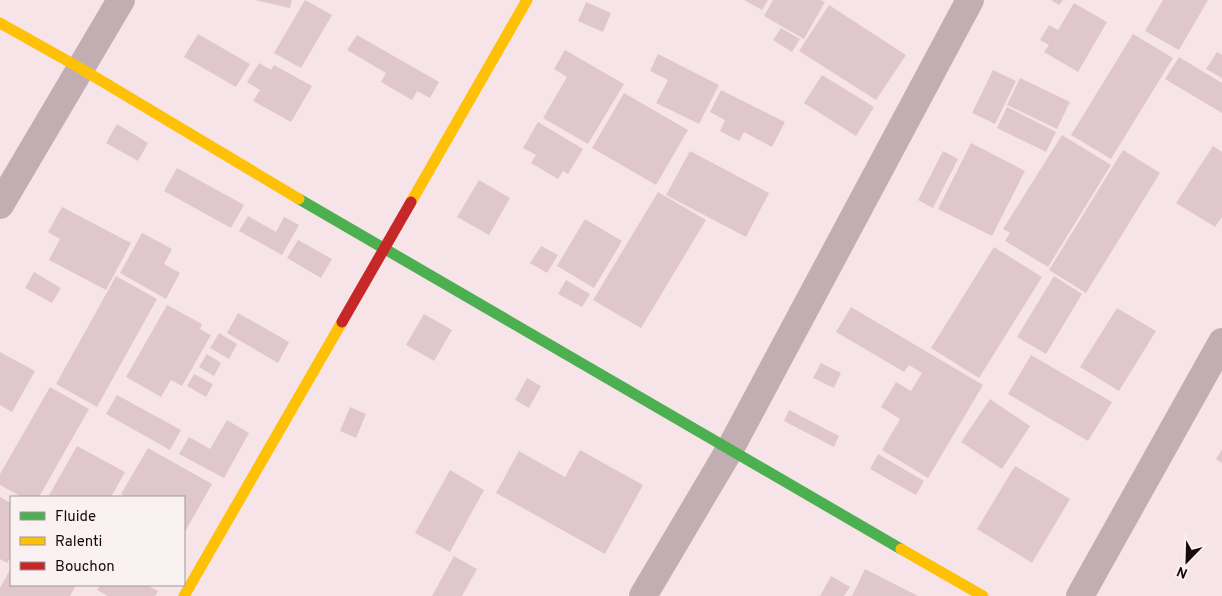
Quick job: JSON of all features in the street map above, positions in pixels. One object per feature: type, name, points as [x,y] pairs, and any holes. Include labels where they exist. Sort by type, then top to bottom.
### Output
[{"type":"street","points":[[0,205],[120,0]]},
{"type":"street","points":[[184,596],[527,0]]},
{"type":"street","points":[[642,596],[730,449],[970,0]]},
{"type":"street","points":[[0,23],[80,68],[384,249],[983,596]]},
{"type":"street","points":[[1080,596],[1222,342]]},
{"type":"building","points":[[255,0],[292,0],[290,8]]},
{"type":"building","points":[[305,0],[332,15],[301,68],[274,53]]},
{"type":"building","points":[[744,0],[768,0],[762,10]]},
{"type":"building","points":[[773,0],[821,0],[825,2],[804,39],[764,16]]},
{"type":"building","points":[[1051,0],[1063,0],[1059,5]]},
{"type":"building","points":[[1163,0],[1208,0],[1179,50],[1145,31]]},
{"type":"building","points":[[586,2],[611,13],[603,32],[578,21]]},
{"type":"building","points":[[1074,3],[1107,22],[1078,72],[1044,52],[1049,45],[1040,40],[1049,25],[1058,30]]},
{"type":"building","points":[[829,5],[906,55],[876,100],[799,51]]},
{"type":"building","points":[[781,28],[800,39],[792,52],[773,40]]},
{"type":"building","points":[[198,34],[250,64],[236,87],[184,57]]},
{"type":"building","points":[[1133,34],[1173,58],[1111,159],[1071,135]]},
{"type":"building","points":[[357,35],[439,82],[430,98],[417,91],[412,100],[381,82],[386,73],[347,50]]},
{"type":"building","points":[[565,50],[624,84],[588,144],[543,118],[567,77],[554,69]]},
{"type":"building","points":[[1217,52],[1222,55],[1222,78],[1206,69]]},
{"type":"building","points":[[658,54],[719,85],[699,124],[656,103],[668,80],[650,71]]},
{"type":"building","points":[[1179,57],[1222,83],[1222,113],[1165,79]]},
{"type":"building","points":[[259,63],[271,70],[274,65],[312,86],[291,122],[253,101],[260,90],[247,82]]},
{"type":"building","points":[[993,70],[1016,81],[995,124],[972,113]]},
{"type":"building","points":[[822,75],[874,107],[856,136],[804,103]]},
{"type":"building","points":[[1020,78],[1070,102],[1057,129],[1007,105]]},
{"type":"building","points":[[721,90],[785,122],[772,147],[744,132],[739,141],[720,131],[725,120],[710,112]]},
{"type":"building","points":[[624,93],[688,130],[656,185],[592,148]]},
{"type":"building","points":[[1007,107],[1056,132],[1046,152],[997,128]]},
{"type":"building","points":[[538,122],[583,149],[568,174],[563,171],[558,179],[531,163],[536,155],[523,148]]},
{"type":"building","points":[[117,124],[148,143],[138,161],[106,143]]},
{"type":"building","points":[[1062,135],[1111,165],[1048,267],[1005,241],[1010,233],[1003,229]]},
{"type":"building","points":[[971,143],[1025,171],[992,236],[938,209]]},
{"type":"building","points":[[1213,146],[1222,152],[1222,217],[1215,227],[1176,203]]},
{"type":"building","points":[[1123,150],[1160,173],[1086,293],[1049,270]]},
{"type":"building","points":[[690,151],[769,193],[746,237],[666,195]]},
{"type":"building","points":[[943,151],[958,159],[933,208],[918,200]]},
{"type":"building","points":[[177,168],[244,205],[231,228],[164,191]]},
{"type":"building","points":[[479,180],[510,198],[489,235],[457,217]]},
{"type":"building","points":[[658,192],[706,220],[641,328],[593,300]]},
{"type":"building","points":[[62,207],[131,243],[106,290],[49,260],[60,239],[48,232]]},
{"type":"building","points":[[248,216],[276,232],[284,217],[299,225],[282,255],[239,231]]},
{"type":"building","points":[[585,219],[622,241],[594,288],[557,266]]},
{"type":"building","points":[[142,233],[172,249],[164,264],[180,273],[166,299],[120,273]]},
{"type":"building","points":[[298,240],[332,259],[321,278],[287,258]]},
{"type":"building","points":[[541,246],[558,255],[547,273],[530,263]]},
{"type":"building","points":[[994,247],[1042,277],[979,378],[931,348]]},
{"type":"building","points":[[34,272],[61,288],[52,303],[25,288]]},
{"type":"building","points":[[116,276],[157,299],[97,407],[56,384]]},
{"type":"building","points":[[1054,276],[1082,294],[1046,354],[1017,337]]},
{"type":"building","points":[[566,280],[590,294],[582,307],[558,294]]},
{"type":"building","points":[[167,305],[202,324],[200,329],[211,335],[182,386],[171,380],[161,397],[126,377]]},
{"type":"building","points":[[851,307],[983,385],[928,478],[882,450],[900,419],[881,407],[896,382],[911,391],[922,373],[909,365],[904,372],[836,332]]},
{"type":"building","points":[[1117,308],[1156,331],[1119,391],[1080,367]]},
{"type":"building","points":[[238,313],[289,342],[278,363],[227,333]]},
{"type":"building","points":[[424,314],[452,330],[434,361],[406,345]]},
{"type":"building","points":[[219,333],[237,344],[229,359],[210,348]]},
{"type":"building","points":[[0,352],[35,371],[12,412],[0,405]]},
{"type":"building","points":[[207,354],[221,363],[214,376],[199,367]]},
{"type":"building","points":[[1031,355],[1112,402],[1088,441],[1008,394]]},
{"type":"building","points":[[821,363],[841,373],[834,388],[813,378]]},
{"type":"building","points":[[194,374],[213,384],[206,397],[187,386]]},
{"type":"building","points":[[527,378],[541,386],[529,408],[515,400]]},
{"type":"building","points":[[50,387],[89,409],[40,496],[20,496],[0,485],[0,474]]},
{"type":"building","points":[[117,395],[181,430],[170,450],[106,414]]},
{"type":"building","points":[[990,399],[1030,426],[1002,469],[961,442]]},
{"type":"building","points":[[350,407],[366,414],[356,438],[340,431]]},
{"type":"building","points":[[789,410],[839,436],[834,447],[784,421]]},
{"type":"building","points":[[227,420],[249,433],[224,478],[179,454],[189,437],[210,449]]},
{"type":"building","points":[[77,446],[125,472],[112,496],[49,496]]},
{"type":"building","points":[[148,448],[212,484],[186,530],[185,496],[124,496],[121,494]]},
{"type":"building","points":[[580,450],[643,485],[605,554],[496,493],[519,451],[565,477]]},
{"type":"building","points":[[1222,450],[1222,463],[1216,459]]},
{"type":"building","points":[[878,454],[924,481],[916,495],[870,469]]},
{"type":"building","points":[[1015,466],[1070,499],[1032,563],[977,529]]},
{"type":"building","points":[[450,470],[484,490],[450,552],[415,533]]},
{"type":"building","points":[[0,497],[10,502],[10,558],[7,563],[0,559]]},
{"type":"building","points":[[454,556],[477,569],[462,596],[432,596]]},
{"type":"building","points":[[865,569],[918,596],[852,596]]},
{"type":"building","points":[[10,570],[10,586],[75,586],[70,596],[0,596],[0,588]]},
{"type":"building","points":[[831,576],[850,587],[844,596],[820,596]]},
{"type":"building","points":[[99,586],[149,586],[158,591],[155,596],[108,596],[97,590]]},
{"type":"traffic: fast","points":[[299,199],[901,549]]},
{"type":"traffic: slow","points":[[411,202],[527,0]]},
{"type":"traffic: slow","points":[[0,23],[80,68],[299,199]]},
{"type":"traffic: slow","points":[[184,596],[342,322]]},
{"type":"traffic: slow","points":[[901,549],[983,596]]},
{"type":"traffic: jam","points":[[342,322],[411,202]]}]
